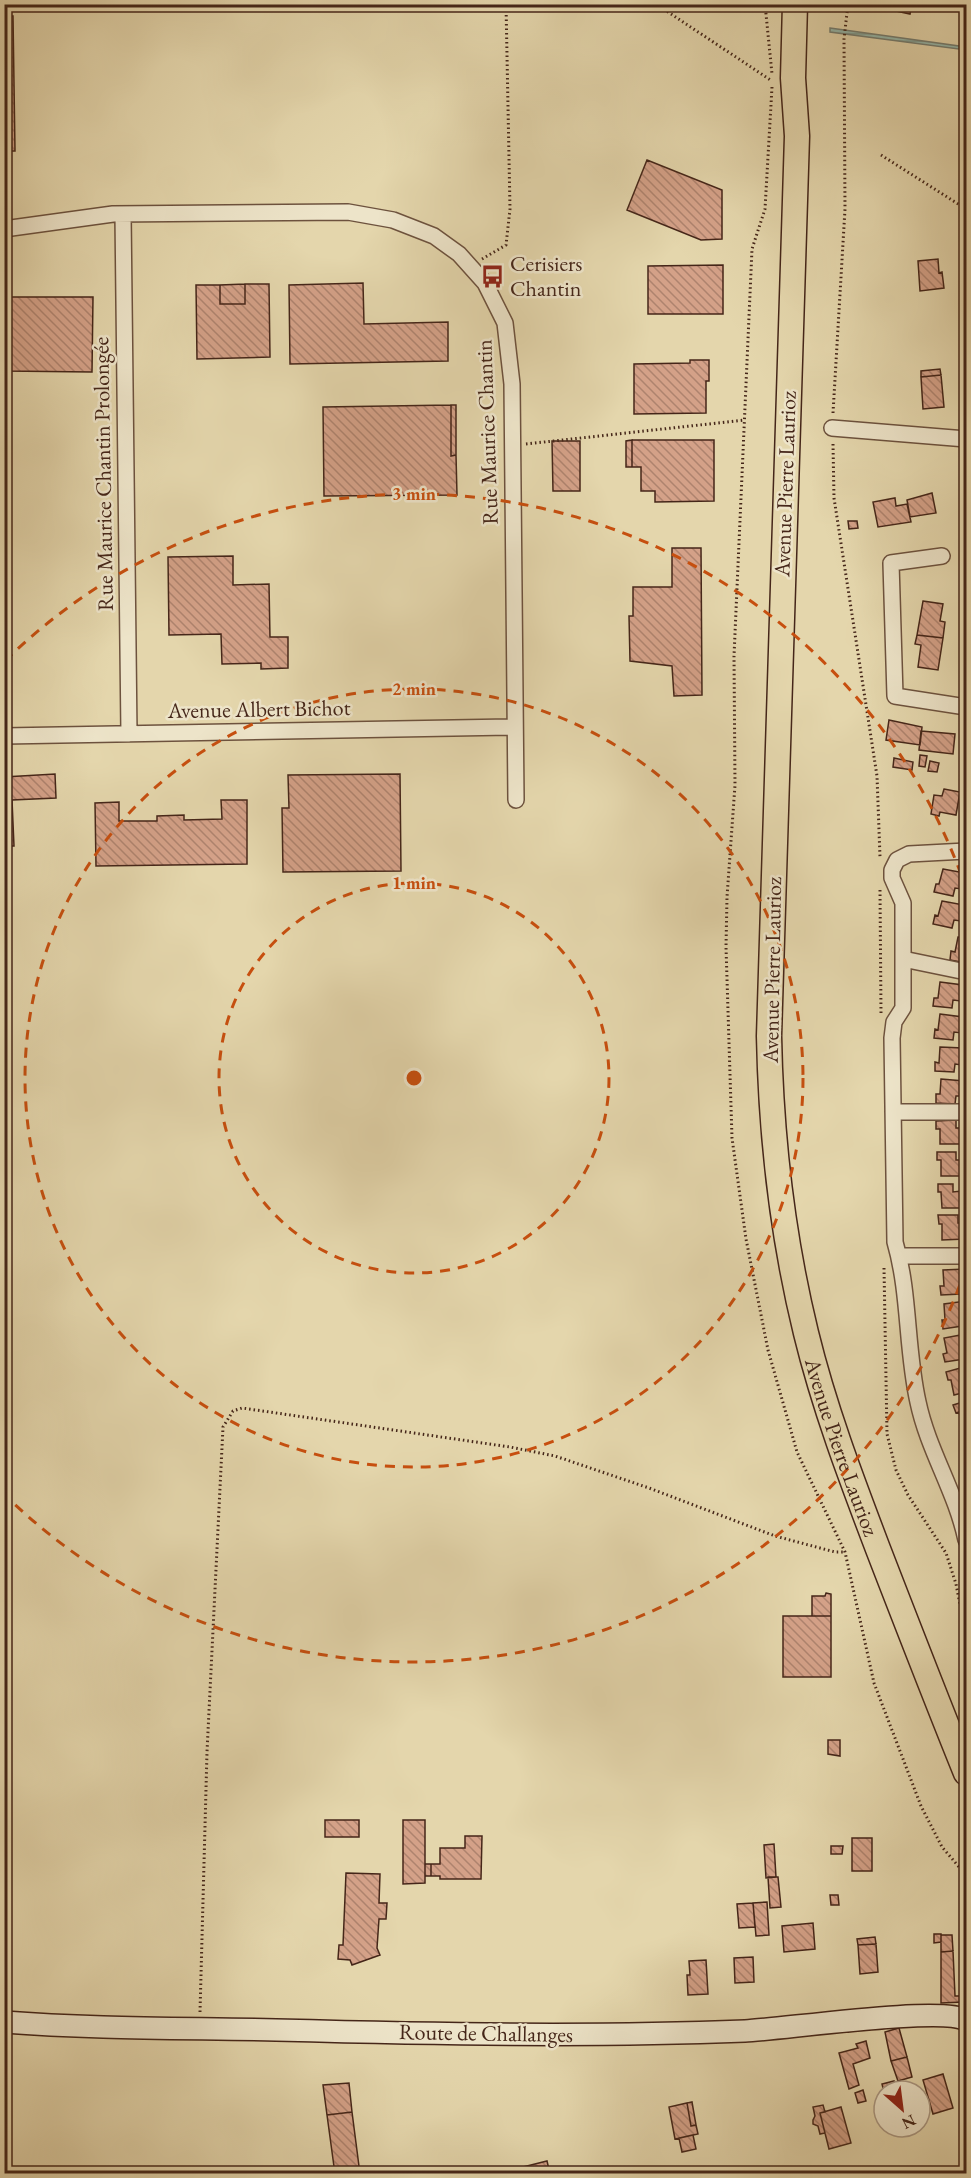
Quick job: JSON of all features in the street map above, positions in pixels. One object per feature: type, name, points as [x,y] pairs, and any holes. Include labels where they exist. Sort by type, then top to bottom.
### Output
[{"type":"main road","name":"Avenue Pierre Laurioz","points":[[795,4],[793,78],[797,136],[769,1036],[772,1117],[778,1180],[795,1287],[824,1397],[855,1489],[966,1773]]},
{"type":"main road","name":"Avenue Pierre Laurioz","points":[[797,136],[807,79],[809,4]]},
{"type":"street","name":"Rue Maurice Chantin","points":[[4,229],[123,214],[348,212],[393,219],[434,236],[459,254],[485,283],[505,323],[512,384],[516,800]]},
{"type":"street","name":"Rue Maurice Chantin Prolongée","points":[[123,214],[129,734]]},
{"type":"street","points":[[832,428],[966,439]]},
{"type":"street","points":[[942,556],[891,563],[895,696],[966,707]]},
{"type":"street","name":"Avenue Albert Bichot","points":[[4,736],[515,727]]},
{"type":"street","points":[[966,851],[909,854],[897,860],[892,870],[892,878],[903,903],[903,1008],[894,1022],[892,1038],[895,1242],[903,1267],[918,1402],[936,1458],[962,1519],[966,1540]]},
{"type":"street","points":[[903,960],[966,972]]},
{"type":"street","points":[[893,1112],[966,1112]]},
{"type":"street","points":[[899,1256],[966,1256]]},
{"type":"street","name":"Route de Challanges","points":[[4,2022],[56,2026],[655,2034],[774,2030],[916,2016],[951,2015],[966,2020]]},
{"type":"path","points":[[469,266],[506,245],[510,209],[506,4]]},
{"type":"path","points":[[656,4],[772,81]]},
{"type":"path","points":[[512,446],[745,420],[752,249],[765,209],[772,81],[765,4]]},
{"type":"path","points":[[848,4],[844,39],[845,209],[832,428],[834,498],[877,776],[880,863]]},
{"type":"path","points":[[881,155],[966,209]]},
{"type":"path","points":[[880,885],[881,1019]]},
{"type":"path","points":[[884,1265],[887,1434],[896,1470],[908,1495],[946,1553],[956,1584],[966,1635]]},
{"type":"path","points":[[199,2028],[207,1752],[223,1427],[233,1411],[242,1408],[510,1447],[555,1456],[649,1488],[776,1536],[835,1552],[845,1552]]},
{"type":"water","points":[[830,28],[966,47],[966,50],[830,32]]},
{"type":"building","points":[[883,4],[912,4],[910,14],[882,8]]},
{"type":"building","points":[[4,16],[13,16],[15,151],[4,151]]},
{"type":"building","points":[[647,160],[722,190],[722,239],[701,240],[627,210]]},
{"type":"building","points":[[938,259],[939,273],[942,272],[944,288],[920,291],[918,261]]},
{"type":"building","points":[[723,265],[723,314],[648,314],[648,266]]},
{"type":"building","points":[[363,283],[364,324],[448,322],[448,361],[290,364],[289,285]]},
{"type":"building","points":[[245,284],[245,304],[220,304],[220,285]]},
{"type":"building","points":[[245,284],[269,284],[270,357],[197,359],[196,285],[220,285],[220,304],[245,304]]},
{"type":"building","points":[[4,297],[93,297],[92,372],[4,371]]},
{"type":"building","points":[[690,360],[709,360],[709,381],[706,381],[706,413],[634,414],[634,364],[690,363]]},
{"type":"building","points":[[940,369],[941,375],[921,377],[921,371]]},
{"type":"building","points":[[941,375],[944,407],[923,409],[921,377]]},
{"type":"building","points":[[451,405],[456,405],[456,455],[451,456]]},
{"type":"building","points":[[451,405],[451,456],[456,455],[457,495],[324,496],[323,407]]},
{"type":"building","points":[[632,440],[714,440],[714,501],[655,502],[655,491],[641,491],[641,467],[632,467]]},
{"type":"building","points":[[632,440],[632,467],[626,467],[626,441]]},
{"type":"building","points":[[552,441],[580,441],[580,491],[553,491]]},
{"type":"building","points":[[932,493],[936,513],[910,517],[907,500]]},
{"type":"building","points":[[895,498],[896,506],[907,504],[911,522],[878,527],[873,502]]},
{"type":"building","points":[[848,521],[857,521],[858,528],[849,529]]},
{"type":"building","points":[[672,548],[701,548],[702,695],[674,696],[672,666],[630,661],[629,616],[633,616],[633,587],[672,587]]},
{"type":"building","points":[[233,556],[233,585],[269,584],[270,637],[288,637],[288,668],[261,669],[261,663],[222,664],[221,634],[169,635],[168,557]]},
{"type":"building","points":[[923,601],[943,604],[940,621],[945,622],[943,638],[917,635]]},
{"type":"building","points":[[917,635],[943,638],[938,670],[918,667],[921,645],[915,644]]},
{"type":"building","points":[[889,720],[922,727],[920,745],[886,740]]},
{"type":"building","points":[[921,731],[955,734],[953,754],[919,750]]},
{"type":"building","points":[[920,755],[927,756],[925,767],[919,766]]},
{"type":"building","points":[[894,758],[913,762],[912,770],[893,767]]},
{"type":"building","points":[[930,761],[939,763],[937,772],[928,771]]},
{"type":"building","points":[[55,774],[56,798],[12,800],[14,846],[4,846],[4,777]]},
{"type":"building","points":[[400,774],[401,871],[283,872],[282,808],[289,808],[288,775]]},
{"type":"building","points":[[944,789],[960,792],[956,815],[940,812],[939,816],[931,814],[934,795],[942,796]]},
{"type":"building","points":[[221,800],[247,800],[247,864],[96,866],[95,803],[119,802],[119,821],[157,821],[157,816],[184,815],[184,820],[222,819]]},
{"type":"building","points":[[943,869],[965,873],[962,889],[955,888],[953,896],[934,892]]},
{"type":"building","points":[[942,901],[964,905],[961,921],[954,920],[952,928],[933,924]]},
{"type":"building","points":[[958,937],[966,938],[966,963],[950,960],[951,951],[955,952]]},
{"type":"building","points":[[940,982],[963,985],[961,1001],[953,1000],[952,1008],[933,1006],[934,998],[938,998]]},
{"type":"building","points":[[940,1014],[963,1017],[962,1033],[954,1032],[953,1040],[934,1038],[935,1029],[938,1030]]},
{"type":"building","points":[[940,1047],[963,1048],[962,1065],[955,1064],[954,1072],[935,1071],[935,1062],[939,1063]]},
{"type":"building","points":[[941,1079],[964,1081],[963,1096],[956,1096],[955,1104],[936,1103],[936,1094],[940,1094]]},
{"type":"building","points":[[956,1120],[956,1128],[964,1128],[964,1144],[940,1144],[940,1129],[936,1129],[936,1121]]},
{"type":"building","points":[[937,1152],[956,1152],[956,1160],[964,1160],[964,1176],[941,1176],[941,1160],[937,1160]]},
{"type":"building","points":[[938,1184],[953,1184],[953,1192],[961,1191],[961,1208],[942,1208]]},
{"type":"building","points":[[938,1215],[958,1215],[958,1223],[965,1223],[965,1239],[942,1240],[942,1224],[939,1224]]},
{"type":"building","points":[[966,1269],[966,1285],[960,1286],[961,1294],[941,1295],[940,1286],[944,1286],[943,1270]]},
{"type":"building","points":[[966,1301],[966,1318],[961,1318],[962,1326],[943,1329],[944,1304]]},
{"type":"building","points":[[966,1334],[964,1359],[945,1362],[943,1354],[947,1353],[944,1338]]},
{"type":"building","points":[[964,1367],[966,1392],[954,1395],[951,1380],[948,1380],[946,1372]]},
{"type":"building","points":[[966,1401],[966,1426],[963,1427],[959,1412],[956,1413],[953,1405]]},
{"type":"building","points":[[826,1593],[831,1594],[831,1616],[812,1616],[812,1596],[825,1596]]},
{"type":"building","points":[[783,1616],[831,1616],[831,1677],[783,1677]]},
{"type":"building","points":[[828,1740],[840,1740],[840,1756],[828,1754]]},
{"type":"building","points":[[325,1820],[359,1820],[359,1837],[325,1837]]},
{"type":"building","points":[[403,1820],[425,1820],[425,1883],[403,1884]]},
{"type":"building","points":[[465,1836],[482,1836],[481,1879],[440,1879],[440,1876],[431,1876],[431,1864],[440,1864],[440,1848],[465,1848]]},
{"type":"building","points":[[852,1838],[872,1838],[872,1871],[852,1871]]},
{"type":"building","points":[[774,1844],[776,1877],[766,1878],[764,1845]]},
{"type":"building","points":[[831,1846],[843,1846],[842,1854],[831,1854]]},
{"type":"building","points":[[425,1864],[431,1864],[431,1876],[425,1876]]},
{"type":"building","points":[[346,1873],[380,1874],[379,1903],[387,1903],[386,1919],[379,1919],[377,1948],[380,1955],[352,1965],[350,1960],[338,1959],[339,1945],[343,1945]]},
{"type":"building","points":[[768,1877],[778,1877],[781,1907],[770,1908]]},
{"type":"building","points":[[830,1895],[838,1895],[839,1905],[831,1905]]},
{"type":"building","points":[[767,1902],[769,1935],[756,1936],[753,1903]]},
{"type":"building","points":[[753,1903],[755,1927],[739,1928],[737,1904]]},
{"type":"building","points":[[813,1923],[815,1949],[784,1952],[782,1926]]},
{"type":"building","points":[[934,1934],[941,1934],[941,1942],[934,1943]]},
{"type":"building","points":[[941,1935],[952,1935],[953,1951],[941,1952]]},
{"type":"building","points":[[875,1937],[876,1944],[858,1945],[857,1939]]},
{"type":"building","points":[[876,1944],[878,1972],[860,1974],[858,1945]]},
{"type":"building","points":[[953,1951],[955,1996],[963,1996],[963,2002],[941,2003],[941,1952]]},
{"type":"building","points":[[753,1957],[754,1982],[735,1983],[734,1958]]},
{"type":"building","points":[[706,1960],[708,1994],[688,1995],[689,1961]]},
{"type":"building","points":[[899,2028],[907,2057],[891,2061],[885,2032]]},
{"type":"building","points":[[866,2041],[870,2058],[853,2064],[859,2085],[849,2089],[839,2053],[858,2048],[856,2044]]},
{"type":"building","points":[[907,2057],[912,2077],[897,2079],[891,2061]]},
{"type":"building","points":[[943,2074],[953,2108],[933,2114],[932,2079],[926,2079]]},
{"type":"building","points":[[349,2083],[352,2112],[327,2115],[323,2085]]},
{"type":"building","points":[[863,2090],[866,2101],[858,2103],[855,2093]]},
{"type":"building","points":[[692,2102],[696,2125],[691,2126],[687,2103]]},
{"type":"building","points":[[687,2103],[691,2126],[696,2125],[698,2134],[675,2139],[669,2107]]},
{"type":"building","points":[[823,2105],[825,2112],[820,2113],[825,2133],[820,2134],[818,2126],[813,2124],[815,2116],[813,2107]]},
{"type":"building","points":[[841,2107],[851,2143],[829,2149],[820,2113]]},
{"type":"building","points":[[352,2112],[360,2174],[335,2174],[327,2115]]},
{"type":"building","points":[[693,2135],[696,2149],[682,2152],[679,2138]]},
{"type":"building","points":[[547,2161],[550,2174],[495,2174]]},
{"type":"place","name":"Cerisiers Chantin","points":[[492,276]]}]
